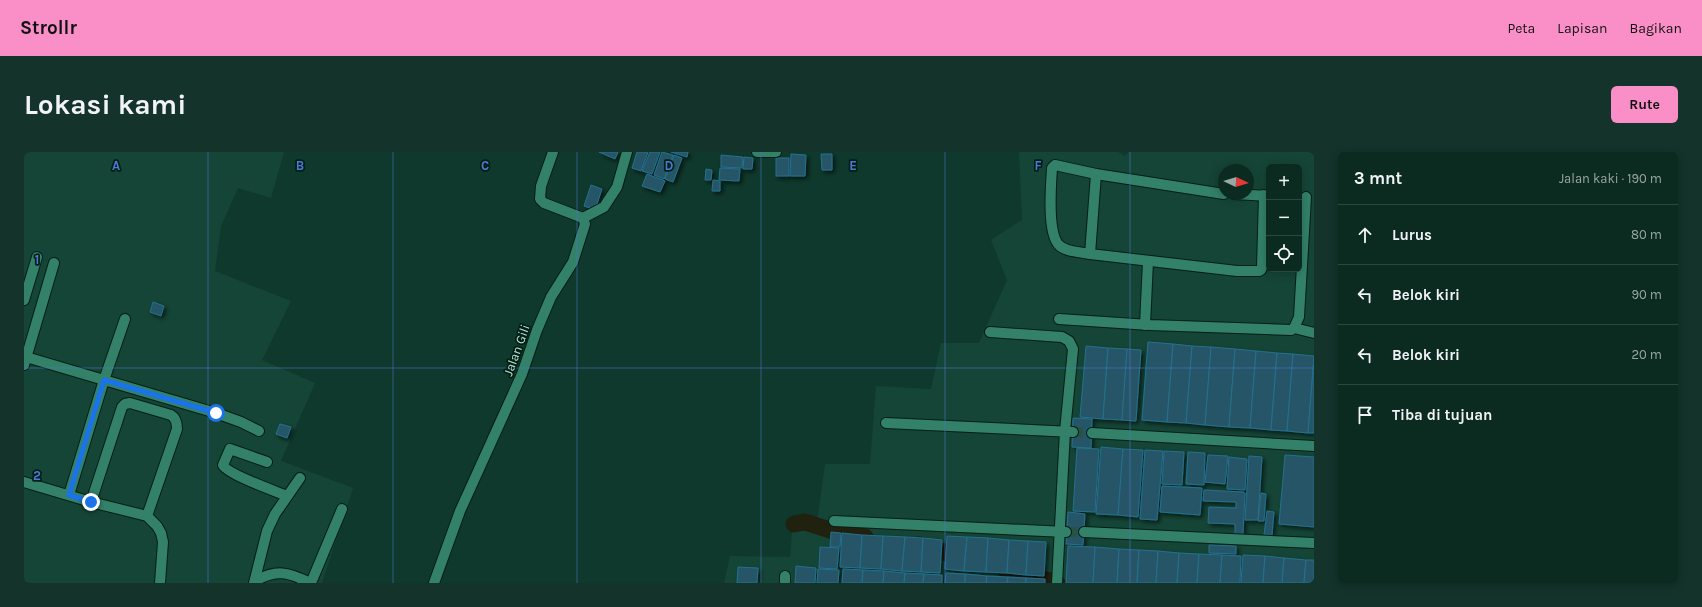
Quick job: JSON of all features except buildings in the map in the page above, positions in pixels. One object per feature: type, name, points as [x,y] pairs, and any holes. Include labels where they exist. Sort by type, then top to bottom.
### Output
[{"type":"street","points":[[553,152],[541,186],[540,199],[544,203],[583,218],[604,206],[617,187],[627,152]]},
{"type":"street","points":[[757,152],[776,152]]},
{"type":"street","points":[[1218,193],[1096,174],[1056,164],[1052,168],[1050,203],[1054,237],[1058,245],[1066,249],[1090,254],[1255,272],[1261,270],[1267,200]]},
{"type":"street","points":[[1090,254],[1096,174]]},
{"type":"street","points":[[1254,195],[1266,196]]},
{"type":"street","points":[[1294,328],[1299,317],[1306,197]]},
{"type":"street","name":"Jalan Gili","points":[[434,583],[460,511],[522,374],[537,330],[548,304],[572,262],[585,224],[583,218]]},
{"type":"street","points":[[24,300],[37,256]]},
{"type":"street","points":[[1145,325],[1148,261]]},
{"type":"street","points":[[54,263],[25,361],[104,380],[216,413],[259,430]]},
{"type":"street","points":[[29,284],[46,289]]},
{"type":"street","points":[[69,495],[124,319]]},
{"type":"street","points":[[1059,319],[1145,325],[1285,331],[1294,328],[1314,333]]},
{"type":"street","points":[[990,332],[1062,337],[1069,341],[1073,349],[1064,531],[1057,583]]},
{"type":"street","points":[[91,502],[122,407],[125,404],[130,403],[171,415],[174,417],[177,424],[177,429],[147,516]]},
{"type":"street","points":[[886,423],[1069,432]]},
{"type":"street","points":[[1092,433],[1314,446]]},
{"type":"street","points":[[267,462],[230,449],[223,465],[225,468],[241,477],[287,496]]},
{"type":"street","points":[[255,582],[267,531],[287,496],[300,478]]},
{"type":"street","points":[[24,482],[91,502],[147,516],[157,526],[163,542],[160,583]]},
{"type":"street","points":[[255,582],[268,574],[280,573],[298,577],[311,583],[342,509]]},
{"type":"street","points":[[834,521],[1064,531]]},
{"type":"street","points":[[1084,532],[1314,543]]},
{"type":"shaded area","points":[[24,152],[284,152],[271,198],[238,188],[221,226],[215,271],[291,301],[262,360],[315,383],[281,461],[353,488],[322,583],[24,583]]},
{"type":"shaded area","points":[[1019,152],[1118,152],[1125,156],[1129,152],[1314,152],[1314,583],[724,583],[730,556],[790,557],[793,520],[817,523],[825,464],[870,464],[876,386],[931,389],[941,343],[979,343],[1007,280],[991,240],[1022,220]]},
{"type":"waterway","points":[[794,524],[805,522],[842,534],[865,537]]},
{"type":"waterway","points":[[919,545],[968,559]]},
{"type":"waterway","points":[[1005,569],[1057,583]]},
{"type":"tunnel","points":[[1073,432],[1092,433]]},
{"type":"tunnel","points":[[1067,532],[1084,532]]},
{"type":"route","points":[[91,502],[69,495],[104,380],[216,413]]}]
